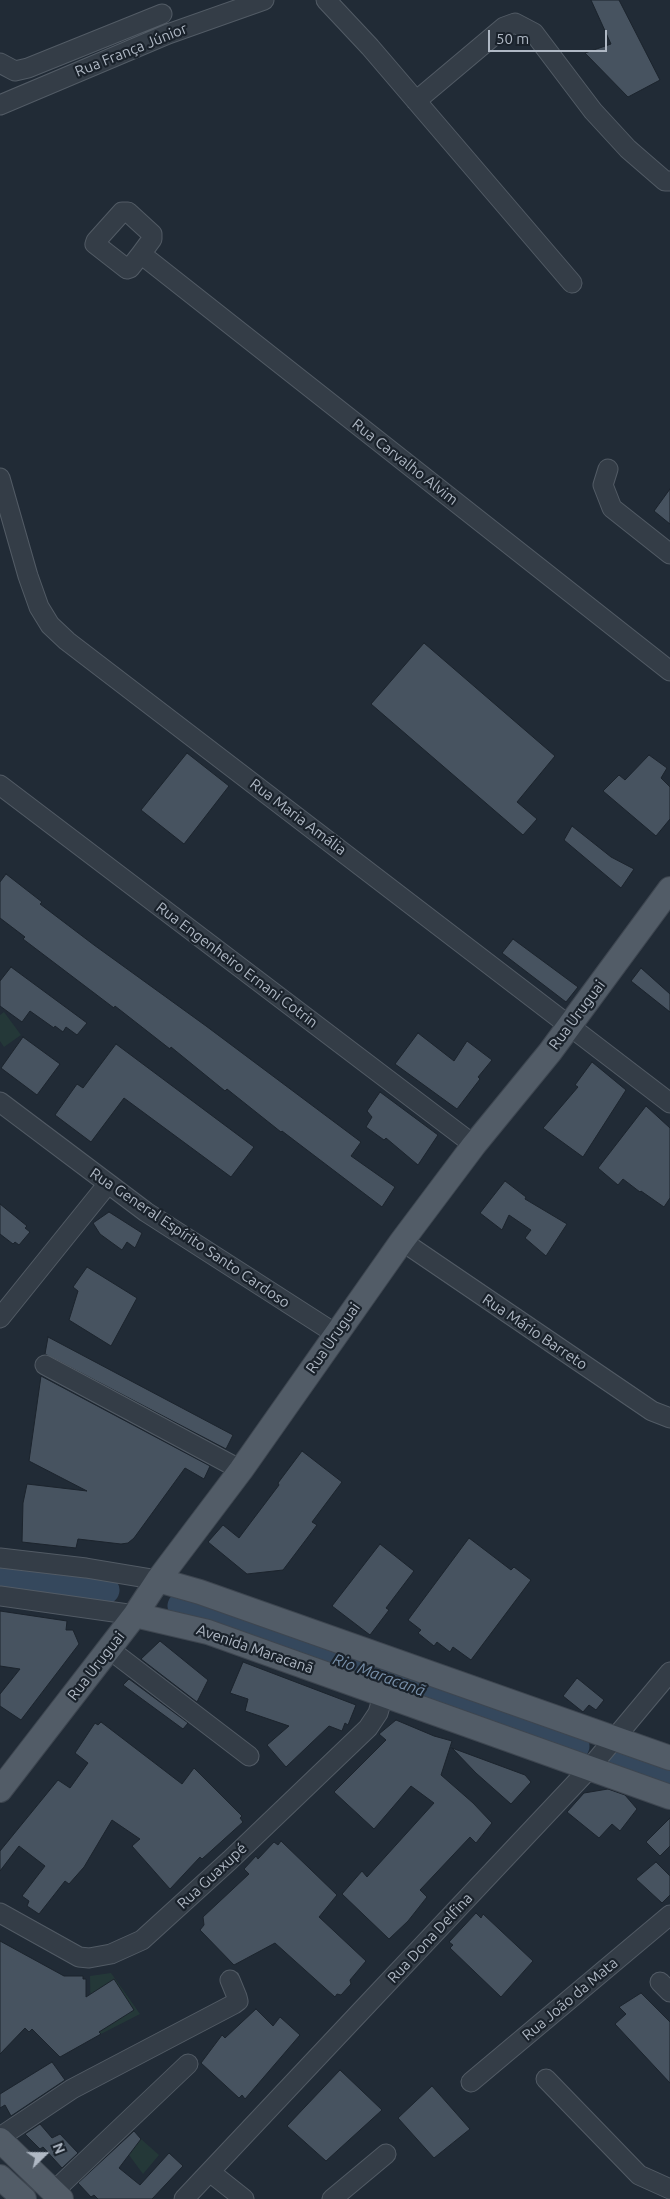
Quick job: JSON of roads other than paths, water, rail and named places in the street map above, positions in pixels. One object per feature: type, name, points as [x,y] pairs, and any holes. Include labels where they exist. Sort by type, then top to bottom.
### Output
[{"type":"main road","name":"Rua Uruguai","points":[[0,1790],[135,1615],[158,1580],[241,1470],[402,1241],[474,1145],[569,1026],[670,889]]},
{"type":"main road","points":[[158,1580],[200,1592],[612,1742],[670,1758]]},
{"type":"main road","name":"Avenida Maracanã","points":[[135,1615],[208,1632],[328,1674],[383,1696],[591,1766],[670,1797]]},
{"type":"main road","points":[[0,2139],[57,2195]]},
{"type":"main road","points":[[0,2178],[24,2199]]},
{"type":"street","name":"Rua França Júnior","points":[[0,105],[168,34],[264,0]]},
{"type":"street","points":[[326,0],[370,47],[572,283]]},
{"type":"street","points":[[0,63],[15,72],[28,68],[117,31],[159,7],[168,34]]},
{"type":"street","points":[[416,101],[504,27],[515,24],[534,34],[593,111],[628,149],[665,180],[670,181]]},
{"type":"street","points":[[117,31],[127,33],[130,42],[128,47],[119,55]]},
{"type":"street","name":"Rua Carvalho Alvim","points":[[141,254],[670,671]]},
{"type":"street","points":[[608,469],[603,485],[612,508],[670,554]]},
{"type":"street","name":"Rua Maria Amália","points":[[0,478],[37,599],[50,625],[75,647],[670,1103]]},
{"type":"street","name":"Rua Engenheiro Ernani Cotrin","points":[[0,785],[474,1145]]},
{"type":"street","name":"Rua General Espírito Santo Cardoso","points":[[0,1102],[107,1185],[146,1212],[336,1334]]},
{"type":"street","points":[[0,1318],[107,1185]]},
{"type":"street","name":"Rua Mário Barreto","points":[[402,1241],[652,1411],[670,1418]]},
{"type":"street","points":[[45,1365],[241,1470]]},
{"type":"street","points":[[0,1558],[86,1568],[158,1580]]},
{"type":"street","name":"Avenida Maracanã","points":[[0,1596],[135,1615]]},
{"type":"street","points":[[109,1649],[249,1756]]},
{"type":"street","name":"Rua Dona Delfina","points":[[184,2199],[591,1766],[670,1672]]},
{"type":"street","name":"Rua Guaxupé","points":[[0,1913],[80,1957],[89,1958],[111,1954],[142,1940],[230,1860],[368,1728],[378,1713],[383,1696]]},
{"type":"street","name":"Rua João da Mata","points":[[470,2082],[670,1915]]},
{"type":"street","points":[[0,2139],[72,2089],[234,2004],[238,2000],[230,1980]]},
{"type":"street","points":[[57,2195],[188,2064]]},
{"type":"street","points":[[546,2080],[639,2175],[670,2189]]},
{"type":"street","points":[[332,2199],[386,2154]]},
{"type":"street","points":[[210,2172],[244,2199]]},
{"type":"waterway","name":"Rio Maracanã","points":[[0,1578],[82,1585],[105,1590]]},
{"type":"waterway","name":"Rio Maracanã","points":[[182,1606],[241,1624],[575,1746]]},
{"type":"waterway","name":"Rio Maracanã","points":[[614,1759],[670,1779]]}]
